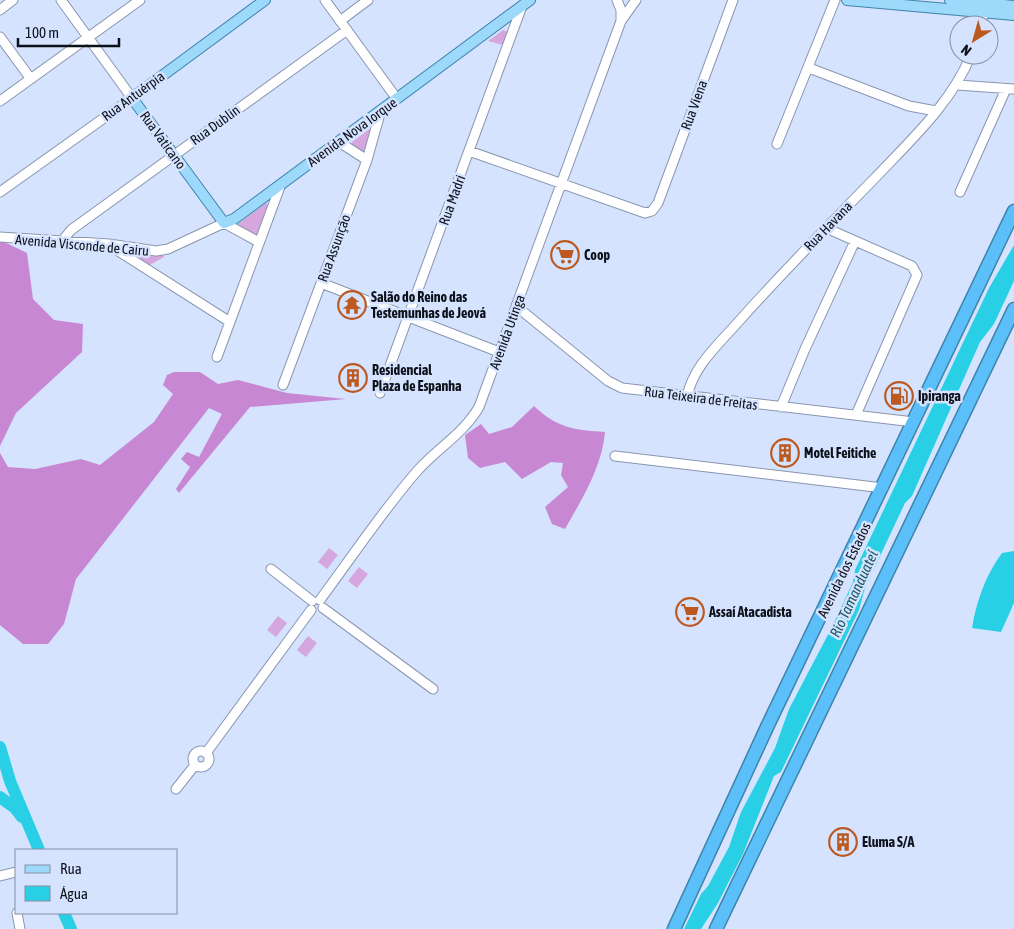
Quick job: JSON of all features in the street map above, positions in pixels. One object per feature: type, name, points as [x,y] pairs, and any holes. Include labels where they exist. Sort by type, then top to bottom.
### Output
[{"type":"highway","name":"Avenida dos Estados","points":[[674,929],[767,727],[1014,211]]},
{"type":"highway","points":[[716,929],[1014,309]]},
{"type":"main road","name":"Rua Antuérpia","points":[[132,98],[265,0]]},
{"type":"main road","points":[[848,0],[1014,15]]},
{"type":"main road","points":[[950,0],[1014,6]]},
{"type":"main road","name":"Avenida Nova Iorque","points":[[224,222],[234,219],[526,3]]},
{"type":"main road","name":"Rua Vaticano","points":[[132,98],[224,222]]},
{"type":"street","points":[[0,10],[13,0]]},
{"type":"street","name":"Rua Vaticano","points":[[61,0],[132,98]]},
{"type":"street","points":[[0,101],[140,0]]},
{"type":"street","points":[[325,0],[397,99]]},
{"type":"street","points":[[340,21],[368,0]]},
{"type":"street","points":[[617,0],[621,10],[621,21]]},
{"type":"street","name":"Avenida Utinga","points":[[318,603],[405,486],[427,460],[455,436],[474,415],[621,21],[636,0]]},
{"type":"street","name":"Rua Viena","points":[[561,185],[644,213],[654,209],[658,203],[733,0]]},
{"type":"street","points":[[777,144],[835,0]]},
{"type":"street","name":"Rua Madri","points":[[380,394],[469,151],[526,3]]},
{"type":"street","name":"Rua Dublin","points":[[62,241],[71,230],[347,30]]},
{"type":"street","points":[[0,37],[31,79]]},
{"type":"street","name":"Rua Havana","points":[[687,397],[690,381],[703,362],[826,228],[913,138],[957,84],[966,65]]},
{"type":"street","points":[[809,68],[909,106],[936,111]]},
{"type":"street","points":[[957,84],[1010,89],[960,192]]},
{"type":"street","name":"Rua Antuérpia","points":[[0,192],[132,98]]},
{"type":"street","name":"Rua Assunção","points":[[283,385],[367,160],[381,110]]},
{"type":"street","points":[[339,142],[367,160]]},
{"type":"street","points":[[469,151],[561,185]]},
{"type":"street","points":[[218,357],[281,184]]},
{"type":"street","name":"Rua Vaticano","points":[[224,222],[259,242]]},
{"type":"street","name":"Avenida Nova Iorque","points":[[164,250],[224,222]]},
{"type":"street","points":[[826,228],[912,266],[916,272],[916,279],[856,416]]},
{"type":"street","name":"Avenida Visconde de Cairu","points":[[0,237],[15,240],[109,244],[152,251],[164,250]]},
{"type":"street","points":[[781,407],[855,241]]},
{"type":"street","points":[[109,244],[230,322]]},
{"type":"street","points":[[321,283],[499,352]]},
{"type":"street","name":"Rua Teixeira de Freitas","points":[[516,306],[615,385],[622,388],[914,422]]},
{"type":"street","points":[[615,456],[883,488]]},
{"type":"street","points":[[271,569],[433,690]]},
{"type":"street","points":[[176,789],[195,765],[193,760],[196,753],[206,753],[311,610],[310,604],[318,603]]},
{"type":"street","points":[[0,876],[15,872]]},
{"type":"street","points":[[17,914],[20,929]]},
{"type":"shaded area","points":[[503,30],[508,32],[503,45],[488,41]]},
{"type":"shaded area","points":[[372,127],[364,153],[362,154],[351,145],[352,142]]},
{"type":"shaded area","points":[[266,203],[269,206],[257,237],[238,226],[239,223]]},
{"type":"shaded area","points":[[0,240],[27,253],[33,299],[54,320],[83,324],[82,352],[16,413],[0,446]]},
{"type":"shaded area","points":[[134,252],[161,253],[164,257],[148,266],[133,256]]},
{"type":"shaded area","points":[[174,372],[200,372],[218,384],[238,380],[287,393],[346,399],[250,407],[179,493],[176,489],[190,467],[181,459],[187,452],[199,457],[222,414],[209,408],[76,579],[64,624],[48,644],[23,644],[0,625],[0,453],[8,467],[35,469],[81,459],[100,465],[154,422],[173,394],[163,385],[167,375]]},
{"type":"shaded area","points":[[534,406],[550,419],[566,426],[575,429],[605,432],[596,470],[565,529],[552,524],[545,507],[568,487],[561,475],[563,463],[551,462],[522,479],[505,462],[480,468],[468,458],[465,435],[481,424],[489,434],[512,427]]},
{"type":"shaded area","points":[[329,548],[338,555],[327,569],[318,562]]},
{"type":"shaded area","points":[[359,567],[368,574],[357,588],[348,581]]},
{"type":"shaded area","points":[[278,616],[287,623],[276,637],[267,630]]},
{"type":"shaded area","points":[[308,636],[317,643],[306,657],[297,650]]},
{"type":"water","name":"Rio Tamanduateí","points":[[1014,245],[1014,281],[994,324],[980,342],[912,496],[905,503],[865,588],[859,610],[781,772],[774,776],[743,854],[718,903],[701,929],[684,929],[701,894],[708,886],[729,847],[741,812],[775,748],[789,709],[833,625],[853,582],[855,570],[989,288]]},
{"type":"water","points":[[1014,551],[1014,603],[1001,632],[972,628],[979,598],[991,570],[1002,553]]},
{"type":"waterway","points":[[0,747],[10,781],[39,849]]},
{"type":"waterway","points":[[0,797],[15,808],[22,817]]},
{"type":"waterway","points":[[64,914],[71,929]]},
{"type":"place","name":"Coop","points":[[565,255]]},
{"type":"place","name":"Salão do Reino das Testemunhas de Jeová","points":[[352,305]]},
{"type":"place","name":"Residencial Plaza de Espanha","points":[[353,378]]},
{"type":"place","name":"Ipiranga","points":[[899,396]]},
{"type":"place","name":"Motel Feitiche","points":[[785,453]]},
{"type":"place","name":"Assaí Atacadista","points":[[690,612]]},
{"type":"place","name":"Eluma S/A","points":[[843,842]]}]
